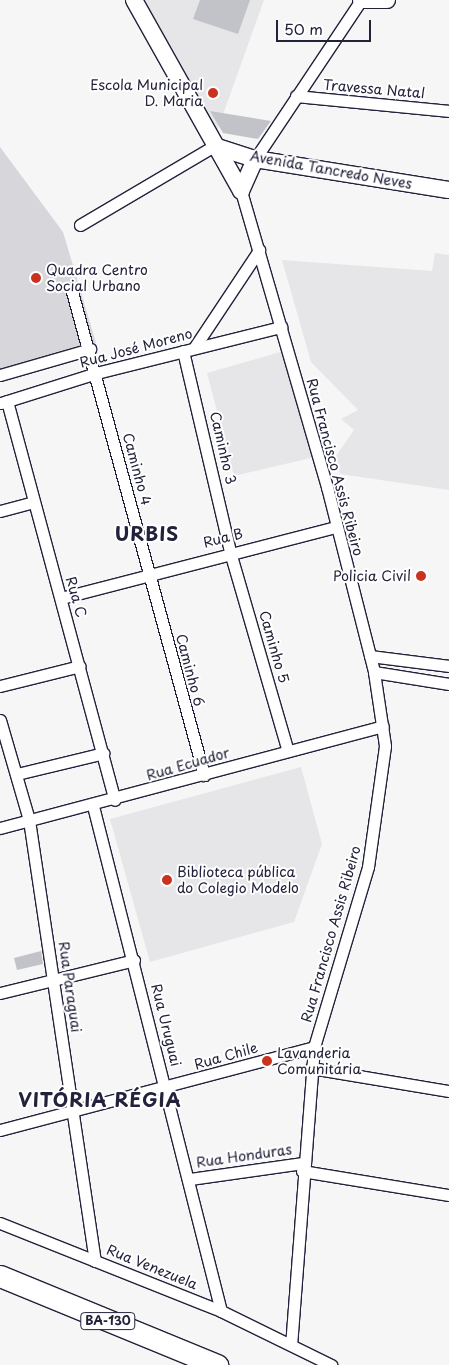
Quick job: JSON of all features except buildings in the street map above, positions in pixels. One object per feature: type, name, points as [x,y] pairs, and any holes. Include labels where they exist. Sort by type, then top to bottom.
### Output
[{"type":"highway","name":"BA-130","points":[[0,1276],[217,1365]]},
{"type":"street","points":[[134,0],[214,146],[241,191]]},
{"type":"street","points":[[241,191],[255,159],[361,0],[387,0]]},
{"type":"street","name":"Travessa Natal","points":[[296,96],[449,111]]},
{"type":"street","points":[[80,226],[214,146]]},
{"type":"street","name":"Avenida Tancredo Neves","points":[[214,146],[255,159],[449,190]]},
{"type":"street","name":"Rua Francisco Assis Ribeiro","points":[[241,191],[282,327],[336,526],[374,672],[383,726],[383,781],[368,867],[314,1047],[303,1167],[291,1344]]},
{"type":"street","points":[[189,349],[259,250]]},
{"type":"street","name":"Caminho 4","points":[[72,288],[90,349],[148,573]]},
{"type":"street","name":"Rua José Moreno","points":[[4,402],[96,373],[282,327]]},
{"type":"street","points":[[0,375],[90,349]]},
{"type":"street","name":"Caminho 3","points":[[189,349],[230,552]]},
{"type":"street","name":"Rua C","points":[[4,402],[80,666],[115,800]]},
{"type":"street","points":[[0,511],[34,502]]},
{"type":"street","name":"Rua B","points":[[61,598],[148,573],[336,526]]},
{"type":"street","name":"Caminho 5","points":[[230,552],[288,751]]},
{"type":"street","name":"Caminho 6","points":[[148,573],[204,775]]},
{"type":"street","points":[[370,656],[449,666]]},
{"type":"street","points":[[0,686],[80,666]]},
{"type":"street","points":[[374,672],[449,684]]},
{"type":"street","name":"Rua Paraguai","points":[[0,720],[29,820],[55,982],[95,1261]]},
{"type":"street","name":"Rua Ecuador","points":[[0,828],[93,806],[383,726]]},
{"type":"street","points":[[17,774],[104,753]]},
{"type":"street","name":"Rua Uruguai","points":[[93,806],[190,1179],[220,1311]]},
{"type":"street","points":[[0,993],[55,982],[134,960]]},
{"type":"street","name":"Rua Chile","points":[[0,1130],[167,1089],[314,1047]]},
{"type":"street","points":[[311,1068],[449,1091]]},
{"type":"street","name":"Rua Honduras","points":[[190,1179],[303,1167],[449,1195]]},
{"type":"street","name":"Rua Venezuela","points":[[0,1223],[220,1311],[331,1365]]},
{"type":"shaded area","name":"Escola Municipal D. Maria","points":[[141,0],[264,0],[216,134]]},
{"type":"shaded area","name":"Quadra Centro Social Urbano","points":[[0,147],[63,232],[96,343],[0,372]]},
{"type":"shaded area","points":[[435,253],[449,255],[449,490],[340,474],[336,456],[354,430],[341,419],[358,410],[311,362],[282,260],[432,271]]},
{"type":"shaded area","points":[[284,351],[315,457],[234,476],[207,373]]},
{"type":"shaded area","points":[[301,767],[322,844],[294,922],[150,962],[110,819]]},
{"type":"place","name":"Escola Municipal D. Maria","points":[[213,93]]},
{"type":"place","name":"Quadra Centro Social Urbano","points":[[36,278]]},
{"type":"place","name":"Policia Civil","points":[[421,576]]},
{"type":"place","name":"Biblioteca pública do Colegio Modelo","points":[[167,880]]},
{"type":"place","name":"Lavanderia Comunitária","points":[[267,1061]]},
{"type":"district","name":"URBIS","points":[[147,534]]},
{"type":"district","name":"VITÓRIA RÉGIA","points":[[100,1100]]}]
